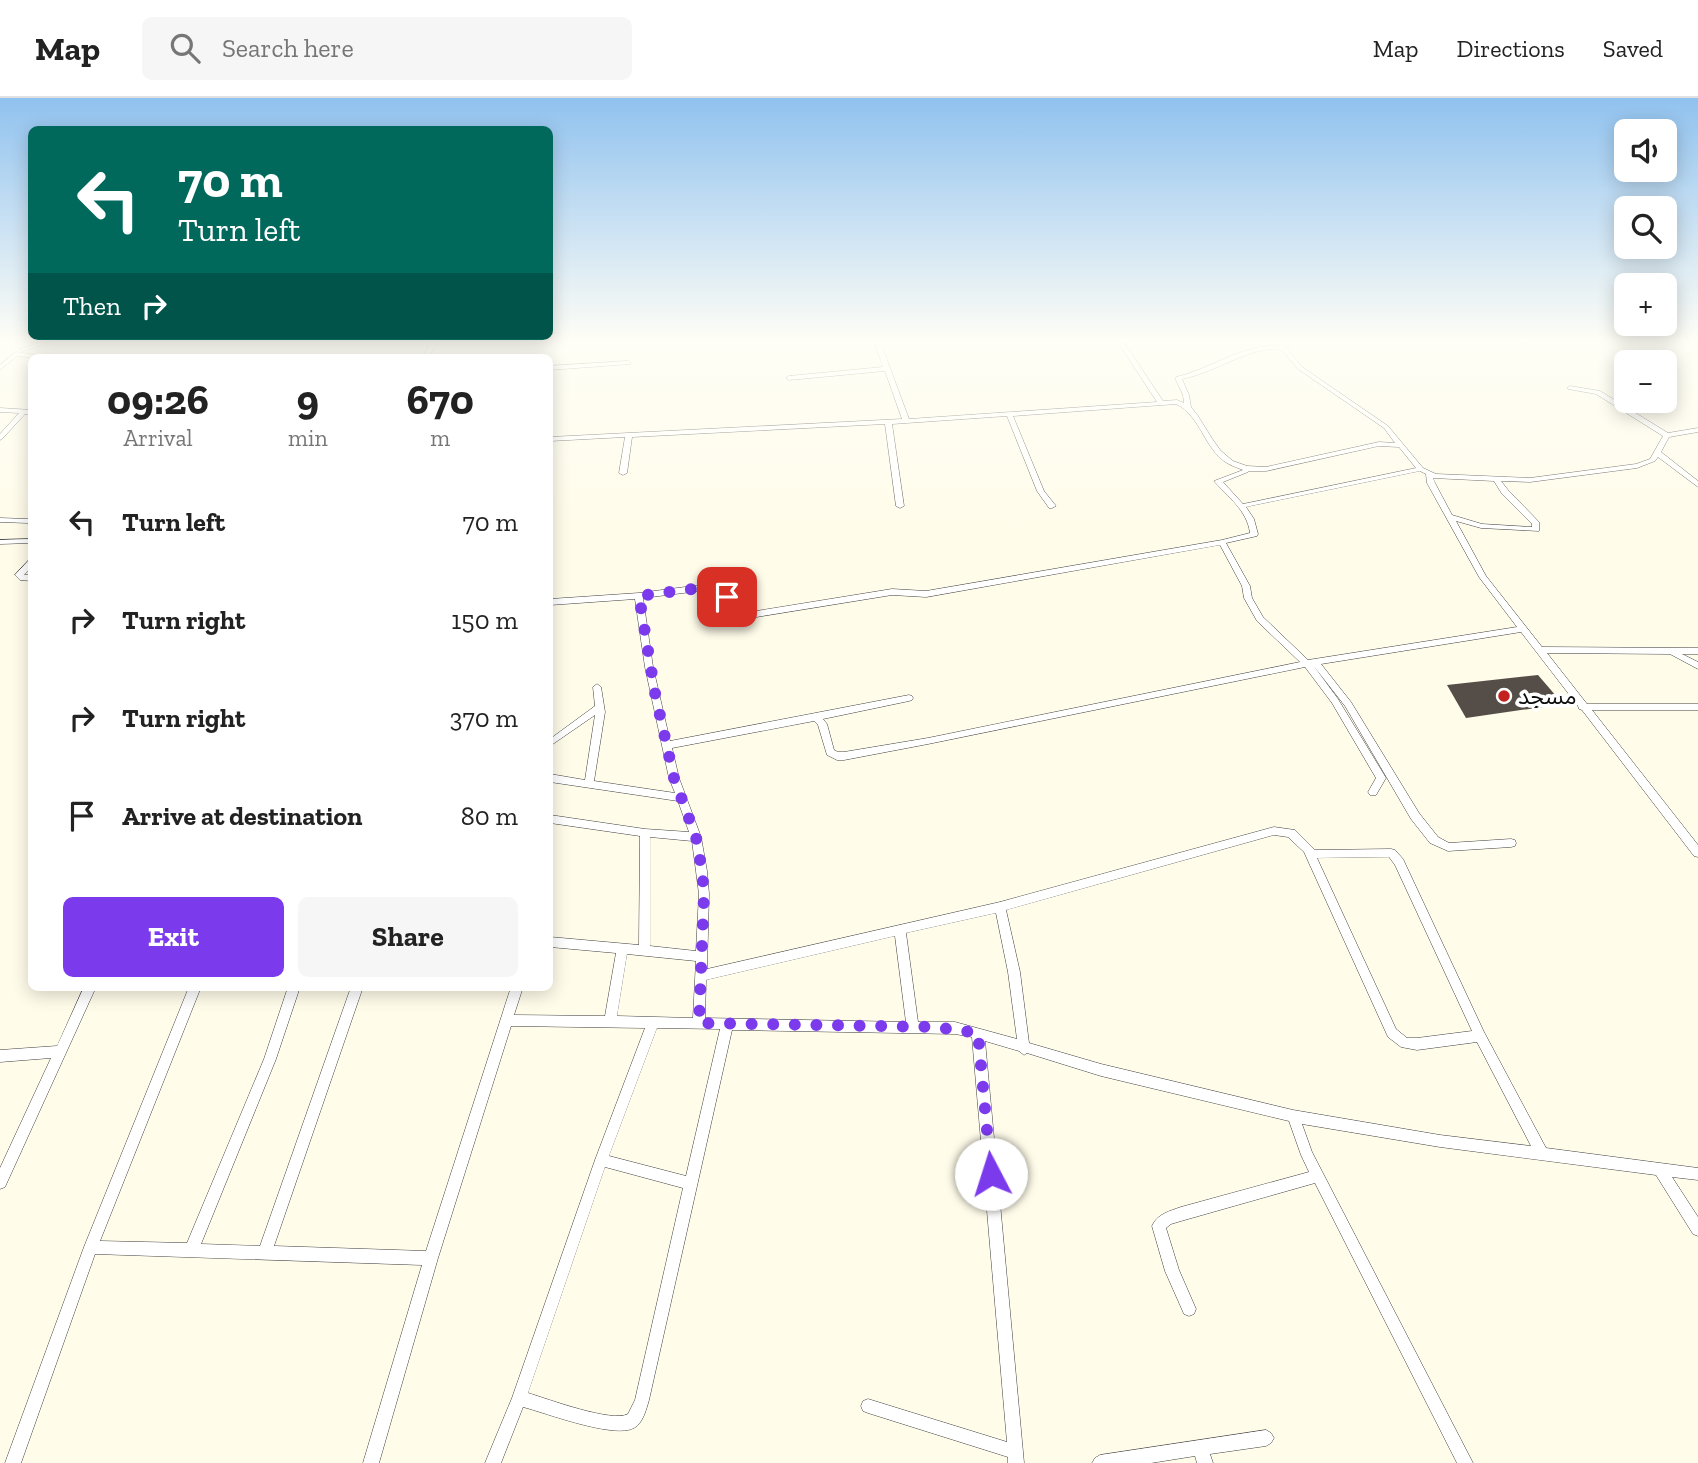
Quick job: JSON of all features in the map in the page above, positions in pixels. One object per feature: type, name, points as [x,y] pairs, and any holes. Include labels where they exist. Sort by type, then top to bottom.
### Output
[{"type":"street","points":[[900,405],[906,421]]},
{"type":"street","points":[[553,439],[906,421],[1138,405]]},
{"type":"street","points":[[1184,405],[1188,406],[1202,432],[1218,451],[1247,471]]},
{"type":"street","points":[[1354,405],[1386,426],[1425,471],[1483,577],[1698,853]]},
{"type":"street","points":[[1618,405],[1667,435],[1698,430]]},
{"type":"street","points":[[0,410],[28,412]]},
{"type":"street","points":[[0,438],[28,412]]},
{"type":"street","points":[[1009,414],[1041,491],[1052,506]]},
{"type":"street","points":[[888,422],[900,506]]},
{"type":"street","points":[[623,473],[629,434]]},
{"type":"street","points":[[1242,506],[1425,471],[1442,477],[1539,479],[1637,466],[1653,460],[1667,435]]},
{"type":"street","points":[[553,603],[720,586],[726,593],[732,615],[738,617],[892,592],[926,594],[1222,542],[1254,534],[1252,524],[1242,506],[1217,481],[1247,471],[1379,444],[1402,445]]},
{"type":"street","points":[[1657,452],[1698,485]]},
{"type":"street","points":[[1451,517],[1481,526],[1536,529],[1536,524],[1496,479]]},
{"type":"street","points":[[0,520],[28,521]]},
{"type":"street","points":[[0,542],[28,541]]},
{"type":"street","points":[[1222,542],[1260,619],[1311,663],[1349,704],[1415,816],[1434,840],[1447,847],[1511,843]]},
{"type":"street","points":[[28,566],[19,575],[28,578]]},
{"type":"street","points":[[639,596],[649,667],[667,745],[681,798],[696,837],[704,894],[699,1023]]},
{"type":"street","points":[[816,717],[822,724],[830,752],[844,756],[1311,663],[1522,629]]},
{"type":"street","points":[[1538,650],[1698,651]]},
{"type":"street","points":[[1669,651],[1698,666]]},
{"type":"street","points":[[1311,663],[1379,773],[1381,783],[1373,792]]},
{"type":"street","points":[[589,784],[597,744],[600,707],[597,687]]},
{"type":"street","points":[[667,745],[909,698]]},
{"type":"street","points":[[553,741],[600,707]]},
{"type":"street","points":[[1582,707],[1698,707]]},
{"type":"street","points":[[553,778],[681,798]]},
{"type":"street","points":[[553,819],[645,833],[696,837]]},
{"type":"street","points":[[701,976],[1000,907],[1275,831],[1291,833],[1309,853],[1392,1032],[1405,1043],[1417,1044],[1480,1036]]},
{"type":"street","points":[[644,950],[645,833]]},
{"type":"street","points":[[1309,853],[1384,852],[1396,856],[1480,1036],[1542,1154]]},
{"type":"street","points":[[1000,907],[1014,972],[1024,1049]]},
{"type":"street","points":[[900,932],[913,1027]]},
{"type":"street","points":[[553,942],[700,956]]},
{"type":"street","points":[[610,1023],[622,948]]},
{"type":"street","points":[[0,1182],[88,991]]},
{"type":"street","points":[[13,1463],[91,1247],[193,991]]},
{"type":"street","points":[[191,1251],[270,1059],[293,991]]},
{"type":"street","points":[[265,1252],[356,991]]},
{"type":"street","points":[[371,1463],[430,1258],[516,991]]},
{"type":"street","points":[[507,1020],[955,1028],[1127,1076],[1293,1115],[1542,1154],[1698,1174]]},
{"type":"street","points":[[493,1463],[519,1398],[601,1160],[653,1023]]},
{"type":"street","points":[[519,1398],[621,1426],[634,1418],[642,1400],[727,1024]]},
{"type":"street","points":[[868,1406],[1015,1457],[978,1033]]},
{"type":"street","points":[[0,1056],[58,1052]]},
{"type":"street","points":[[1293,1115],[1317,1175],[1465,1463]]},
{"type":"street","points":[[601,1160],[691,1184]]},
{"type":"street","points":[[1658,1168],[1698,1229]]},
{"type":"street","points":[[1189,1309],[1162,1240],[1159,1226],[1161,1222],[1317,1175]]},
{"type":"street","points":[[91,1247],[430,1258]]},
{"type":"street","points":[[1100,1463],[1203,1455],[1266,1437]]},
{"type":"building","name":"مسجد","points":[[1538,675],[1563,704],[1466,718],[1447,685]]},
{"type":"place","name":"مسجد","points":[[1504,696]]},
{"type":"route","points":[[727,597],[723,587],[716,586],[639,596],[649,667],[674,778],[689,813],[702,871],[704,894],[699,1023],[934,1027],[978,1033],[991,1174]]}]
